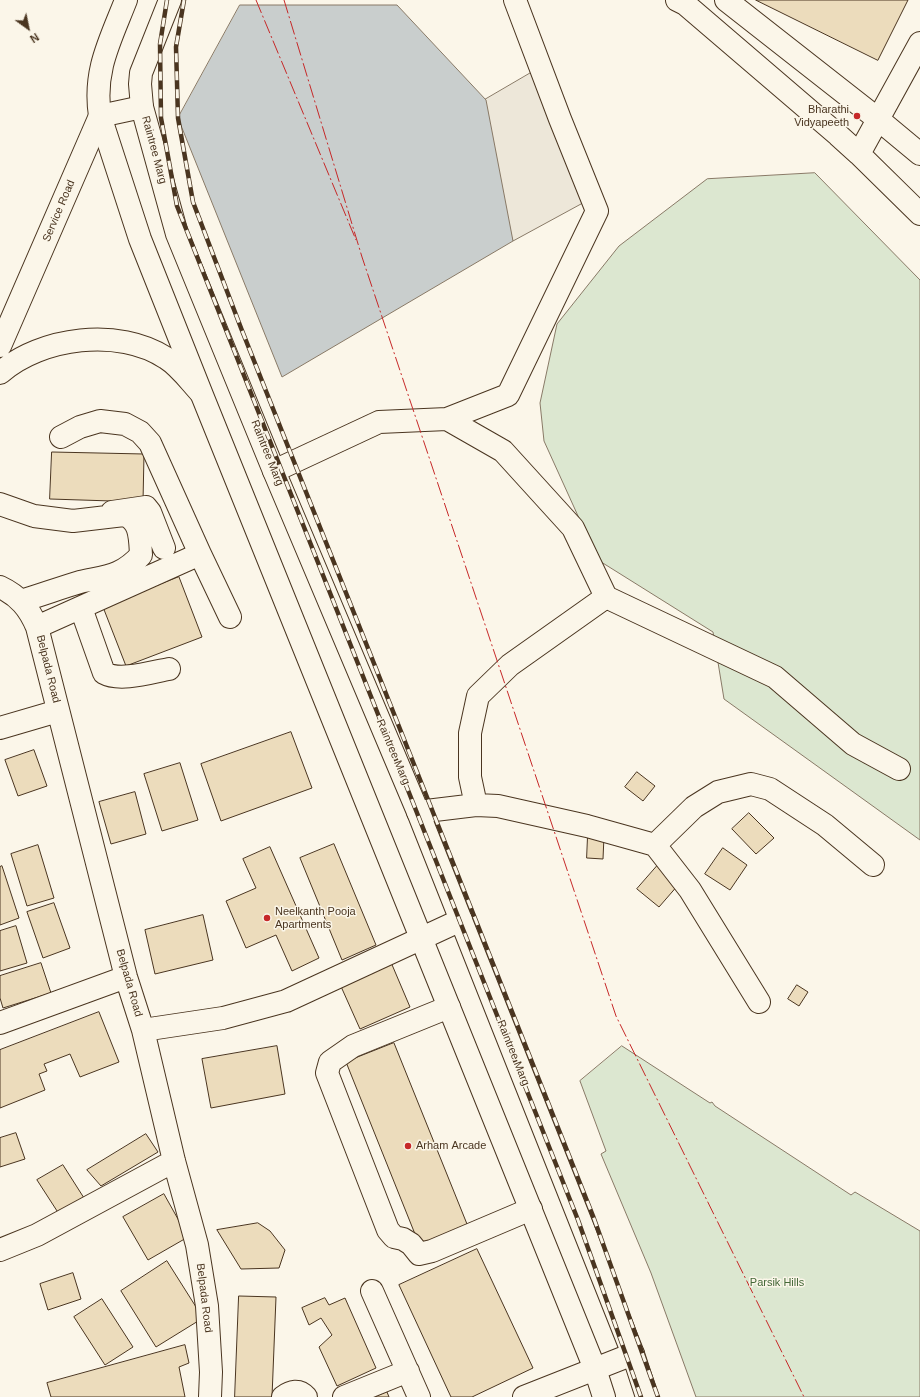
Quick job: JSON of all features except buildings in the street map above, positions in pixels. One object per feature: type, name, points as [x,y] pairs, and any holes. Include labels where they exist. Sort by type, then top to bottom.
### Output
[{"type":"street","points":[[126,0],[99,72],[98,102],[100,116],[138,232],[202,395],[595,1369],[604,1397]]},
{"type":"street","name":"Raintree Marg","points":[[170,0],[141,73],[140,84],[142,107],[177,234],[274,471],[418,812],[633,1354],[647,1397]]},
{"type":"street","points":[[274,471],[379,422],[447,419],[508,395],[598,211],[563,126],[515,0]]},
{"type":"street","points":[[676,0],[685,4],[859,154],[920,214]]},
{"type":"street","points":[[730,1],[920,154]]},
{"type":"street","points":[[859,154],[920,43]]},
{"type":"street","points":[[100,116],[142,107]]},
{"type":"street","name":"Service Road","points":[[0,346],[100,116]]},
{"type":"street","points":[[0,373],[34,352],[66,342],[98,339],[130,343],[150,349],[166,358],[181,371],[202,395]]},
{"type":"street","points":[[447,419],[503,451],[573,528],[606,597],[775,677],[852,744],[898,769]]},
{"type":"street","points":[[61,437],[80,427],[100,421],[125,424],[140,432],[150,443],[230,617]]},
{"type":"street","points":[[0,487],[36,509],[56,515],[90,515],[146,507],[150,512],[164,548]]},
{"type":"street","points":[[0,504],[34,516],[73,521],[124,515],[129,516],[138,527],[141,556],[134,564],[114,575],[80,582],[21,601]]},
{"type":"street","points":[[37,627],[200,554]]},
{"type":"street","name":"Belpada Road","points":[[0,587],[9,591],[21,601],[31,612],[37,627],[126,977],[143,1030],[174,1160],[197,1245],[207,1306],[211,1372],[210,1397]]},
{"type":"street","points":[[476,805],[470,777],[470,733],[478,696],[510,665],[606,597]]},
{"type":"street","points":[[81,608],[104,673],[110,676],[131,676],[169,669]]},
{"type":"street","points":[[0,728],[58,711]]},
{"type":"street","points":[[655,845],[694,807],[718,792],[751,784],[770,789],[825,825],[873,865]]},
{"type":"street","points":[[418,812],[476,805],[498,806],[587,826],[655,845],[690,890],[759,1002]]},
{"type":"street","points":[[143,1030],[223,1018],[286,1001],[460,920]]},
{"type":"street","points":[[0,1023],[126,977]]},
{"type":"street","points":[[449,1007],[353,1046],[330,1062],[327,1074],[388,1230],[394,1237],[403,1239],[411,1244],[419,1254],[432,1251],[530,1209]]},
{"type":"street","points":[[0,1250],[37,1235],[174,1160]]},
{"type":"street","points":[[372,1291],[419,1397]]},
{"type":"street","points":[[524,1397],[633,1354]]},
{"type":"street","points":[[344,1397],[408,1371]]},
{"type":"street","points":[[282,1397],[296,1391],[302,1392],[306,1397]]},
{"type":"green space","points":[[815,173],[920,280],[920,840],[724,699],[713,632],[598,560],[544,441],[540,403],[557,324],[619,246],[707,179]]},
{"type":"green space","name":"Parsik Hills","points":[[622,1046],[710,1103],[712,1102],[715,1106],[851,1195],[855,1192],[920,1231],[920,1397],[696,1397],[651,1273],[601,1154],[606,1151],[580,1081]]},
{"type":"shaded area","points":[[240,5],[397,5],[486,100],[513,241],[282,377],[178,118]]},
{"type":"shaded area","points":[[541,67],[592,198],[513,241],[469,109]]},
{"type":"railway","points":[[167,0],[160,44],[161,118],[177,206],[578,1220],[641,1397]]},
{"type":"railway","points":[[184,0],[176,47],[178,118],[193,202],[241,328],[593,1216],[658,1397]]},
{"type":"power","points":[[256,0],[356,240]]},
{"type":"power","points":[[284,0],[362,257],[616,1016],[804,1397]]},
{"type":"place","name":"Bharathi Vidyapeeth","points":[[857,116]]},
{"type":"place","name":"Neelkanth Pooja Apartments","points":[[267,918]]},
{"type":"place","name":"Arham Arcade","points":[[408,1146]]}]
